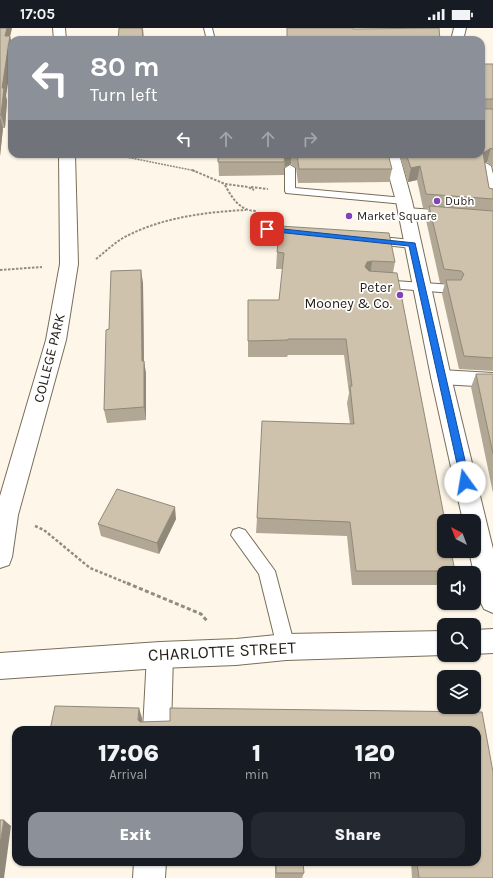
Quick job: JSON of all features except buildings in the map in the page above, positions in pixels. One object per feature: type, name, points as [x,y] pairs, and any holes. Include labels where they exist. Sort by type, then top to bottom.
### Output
[{"type":"street","name":"COLLEGE PARK","points":[[0,557],[6,515],[56,340],[69,264],[67,158]]},
{"type":"street","points":[[392,158],[405,207],[441,377],[493,600]]},
{"type":"street","points":[[405,207],[493,219]]},
{"type":"street","points":[[441,377],[493,380]]},
{"type":"street","points":[[481,642],[493,641]]},
{"type":"street","name":"CHARLOTTE STREET","points":[[0,666],[160,655],[236,652],[286,647],[437,643]]},
{"type":"street","points":[[156,726],[160,655]]},
{"type":"street","points":[[149,878],[150,866]]},
{"type":"lane","points":[[486,166],[493,201]]},
{"type":"lane","points":[[290,168],[290,191],[405,207]]},
{"type":"lane","points":[[267,229],[313,234]]},
{"type":"lane","points":[[358,239],[412,244]]},
{"type":"lane","points":[[370,283],[453,289]]},
{"type":"lane","points":[[239,535],[267,571],[286,647]]},
{"type":"path","points":[[131,158],[195,171],[225,184],[248,187],[254,190]]},
{"type":"path","points":[[225,184],[230,194],[246,210]]},
{"type":"path","points":[[0,270],[69,264],[75,265],[95,259],[123,238],[144,229],[191,216],[220,211],[246,210],[260,212]]},
{"type":"path","points":[[6,515],[44,530],[90,568],[201,614],[236,652]]},
{"type":"place","name":"Dubh","points":[[437,201]]},
{"type":"place","name":"Market Square","points":[[349,216]]},
{"type":"place","name":"Peter Mooney & Co.","points":[[400,295]]},
{"type":"route","points":[[267,229],[412,244],[465,482]]}]
